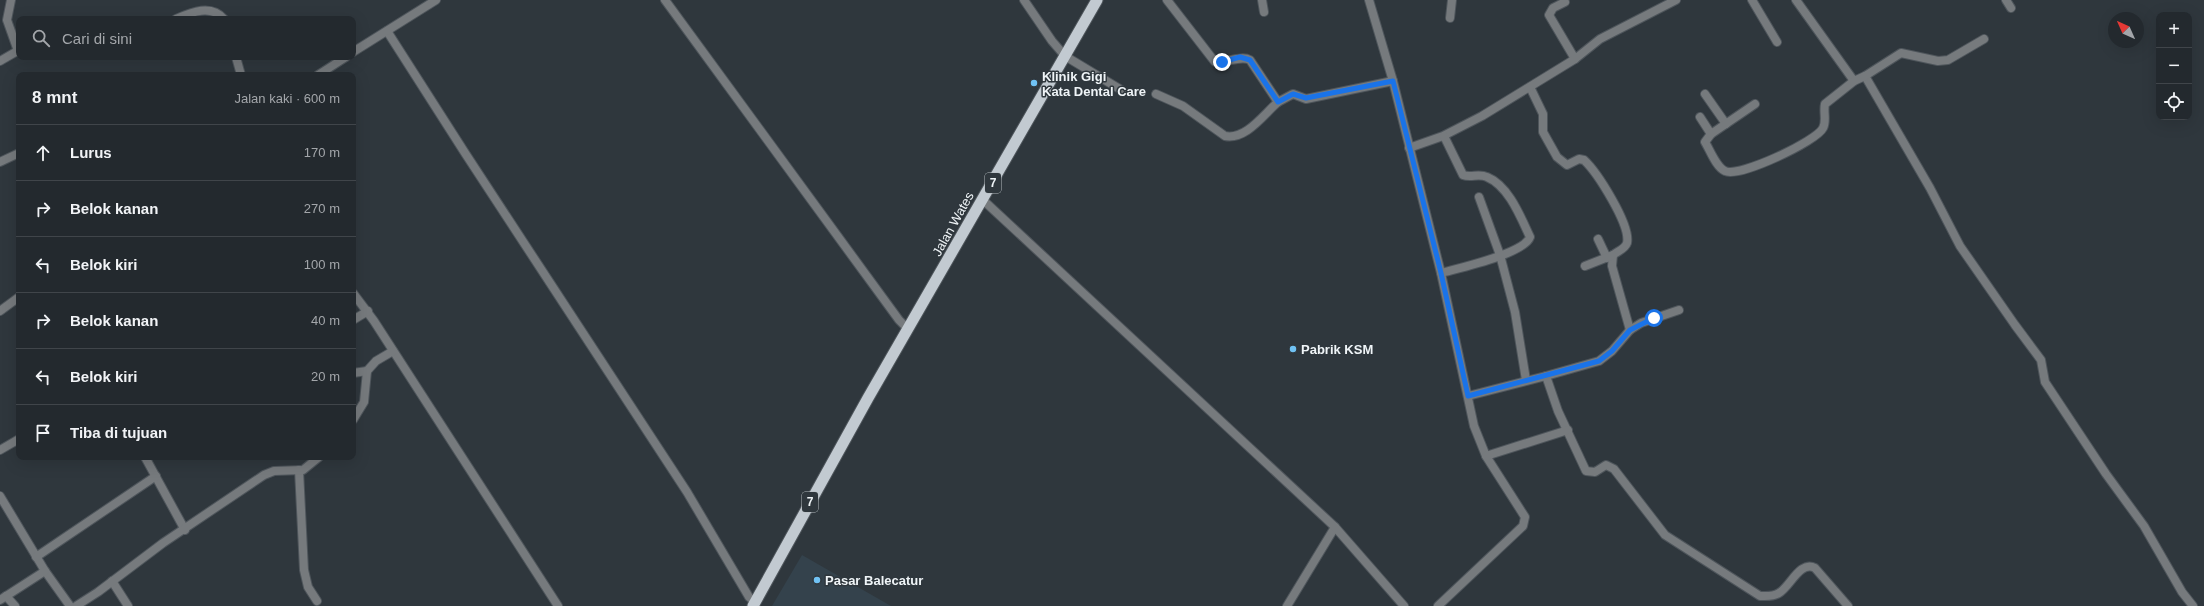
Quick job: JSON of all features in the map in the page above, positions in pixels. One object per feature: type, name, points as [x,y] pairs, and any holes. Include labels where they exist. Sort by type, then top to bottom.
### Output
[{"type":"highway","name":"Jalan Wates","points":[[754,604],[868,398],[1097,0]]},
{"type":"street","points":[[11,0],[7,20],[16,45]]},
{"type":"street","points":[[356,50],[436,0]]},
{"type":"street","points":[[665,0],[899,320],[908,329]]},
{"type":"street","points":[[1024,0],[1052,41],[1065,56],[1123,91]]},
{"type":"street","points":[[1167,0],[1215,62],[1230,62],[1240,57],[1250,60],[1278,102]]},
{"type":"street","points":[[1262,0],[1264,12]]},
{"type":"street","points":[[1369,0],[1393,81],[1441,273],[1474,426],[1486,456],[1522,510],[1526,522],[1438,606]]},
{"type":"street","points":[[1450,18],[1452,0]]},
{"type":"street","points":[[1409,148],[1444,136],[1482,116],[1575,59],[1600,39],[1676,0]]},
{"type":"street","points":[[1752,0],[1777,42]]},
{"type":"street","points":[[1796,0],[1854,81]]},
{"type":"street","points":[[2006,0],[2012,8]]},
{"type":"street","points":[[1566,1],[1553,8],[1549,15],[1575,59]]},
{"type":"street","points":[[183,16],[192,12],[210,11],[222,16]]},
{"type":"street","points":[[387,31],[464,153],[687,492],[754,604]]},
{"type":"street","points":[[1755,104],[1711,134],[1705,142],[1724,171],[1736,172],[1766,162],[1819,133],[1823,130],[1825,122],[1825,104],[1854,81],[1866,76],[1901,53],[1938,61],[1948,60],[1984,39]]},
{"type":"street","points":[[0,61],[16,52]]},
{"type":"street","points":[[237,60],[240,72]]},
{"type":"street","points":[[323,72],[341,60]]},
{"type":"street","points":[[1866,76],[1930,188],[1960,246],[2014,325],[2042,360],[2045,382],[2106,474],[2144,526],[2182,592],[2193,606]]},
{"type":"street","points":[[1156,94],[1183,106],[1225,136],[1232,137],[1245,132],[1278,102],[1293,94],[1306,98],[1393,81]]},
{"type":"street","points":[[1530,87],[1543,114],[1543,132],[1557,157],[1567,165],[1579,159],[1584,160],[1621,213],[1627,240],[1626,246],[1610,257],[1585,266]]},
{"type":"street","points":[[1705,94],[1726,124]]},
{"type":"street","points":[[1700,117],[1711,134]]},
{"type":"street","points":[[1441,273],[1500,255],[1524,245],[1530,237],[1509,197],[1493,180],[1480,175],[1463,175],[1444,136]]},
{"type":"street","points":[[0,162],[16,154]]},
{"type":"street","points":[[1479,197],[1500,255],[1515,312],[1526,380]]},
{"type":"street","points":[[983,200],[1335,527],[1404,606]]},
{"type":"street","points":[[1598,239],[1610,257],[1630,330]]},
{"type":"street","points":[[356,297],[368,312],[558,606]]},
{"type":"street","points":[[0,311],[16,299]]},
{"type":"street","points":[[1468,396],[1546,376],[1606,357],[1630,330],[1641,323],[1679,310]]},
{"type":"street","points":[[356,318],[368,312]]},
{"type":"street","points":[[356,415],[364,402],[367,371],[376,361],[392,351]]},
{"type":"street","points":[[356,373],[367,371]]},
{"type":"street","points":[[1546,376],[1586,470],[1595,472],[1606,466],[1614,469],[1665,535],[1760,596],[1768,596],[1779,593],[1805,567],[1811,566],[1815,568],[1848,606]]},
{"type":"street","points":[[1486,456],[1568,430]]},
{"type":"street","points":[[0,450],[16,441]]},
{"type":"street","points":[[147,460],[185,530]]},
{"type":"street","points":[[81,605],[163,543],[185,530],[264,475],[274,471],[299,470],[314,460]]},
{"type":"street","points":[[299,470],[299,502],[304,552],[304,570],[308,586],[317,601]]},
{"type":"street","points":[[36,557],[156,476]]},
{"type":"street","points":[[0,496],[44,571],[70,606]]},
{"type":"street","points":[[1288,606],[1335,527]]},
{"type":"street","points":[[15,606],[3,598],[44,571]]},
{"type":"street","points":[[112,581],[128,606]]},
{"type":"shaded area","name":"Pasar Balecatur","points":[[802,555],[891,606],[772,606]]},
{"type":"place","name":"Klinik Gigi Kata Dental Care","points":[[1034,83]]},
{"type":"place","name":"Pabrik KSM","points":[[1293,349]]},
{"type":"place","name":"Pasar Balecatur","points":[[817,580]]},
{"type":"route","points":[[1222,62],[1230,62],[1240,57],[1245,57],[1250,60],[1278,102],[1293,94],[1306,98],[1393,81],[1444,285],[1468,396],[1599,361],[1612,351],[1630,330],[1641,323],[1654,318]]}]
